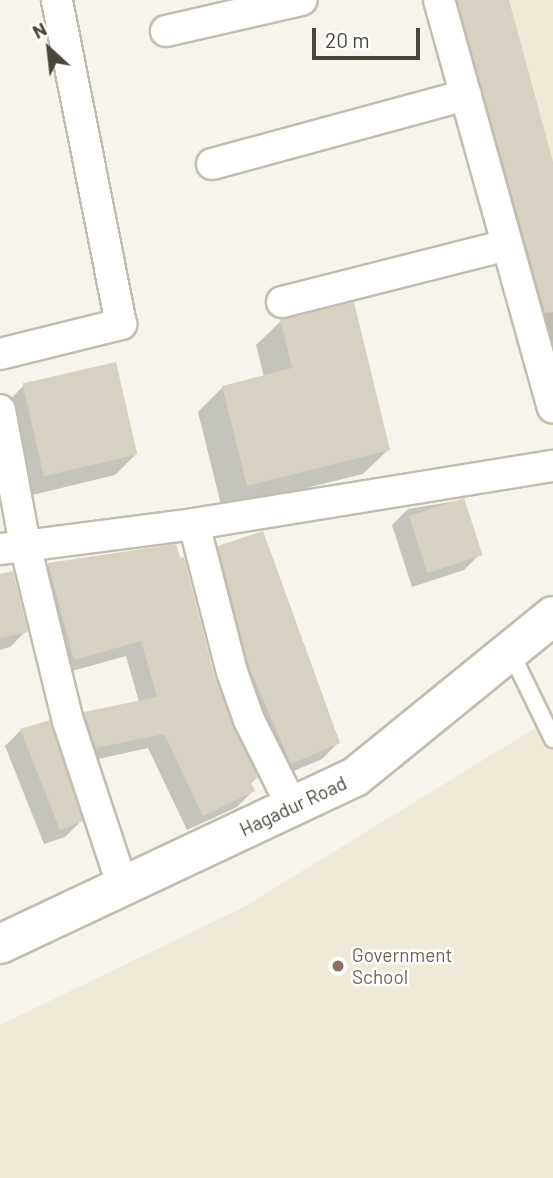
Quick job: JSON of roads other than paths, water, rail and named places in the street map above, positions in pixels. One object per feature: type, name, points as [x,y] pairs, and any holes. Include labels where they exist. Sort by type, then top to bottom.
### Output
[{"type":"street","points":[[0,354],[121,324],[57,0]]},
{"type":"street","points":[[166,31],[301,0]]},
{"type":"street","points":[[439,0],[553,407]]},
{"type":"street","points":[[212,164],[466,95]]},
{"type":"street","points":[[282,302],[507,245]]},
{"type":"street","points":[[0,410],[12,547],[123,887]]},
{"type":"street","points":[[12,547],[194,524],[553,467]]},
{"type":"street","points":[[194,524],[232,672],[249,720],[292,806]]},
{"type":"street","name":"Hagadur Road","points":[[0,944],[355,777],[553,616]]},
{"type":"lane","points":[[510,651],[553,738]]},
{"type":"place","name":"Government School","points":[[338,966]]}]
